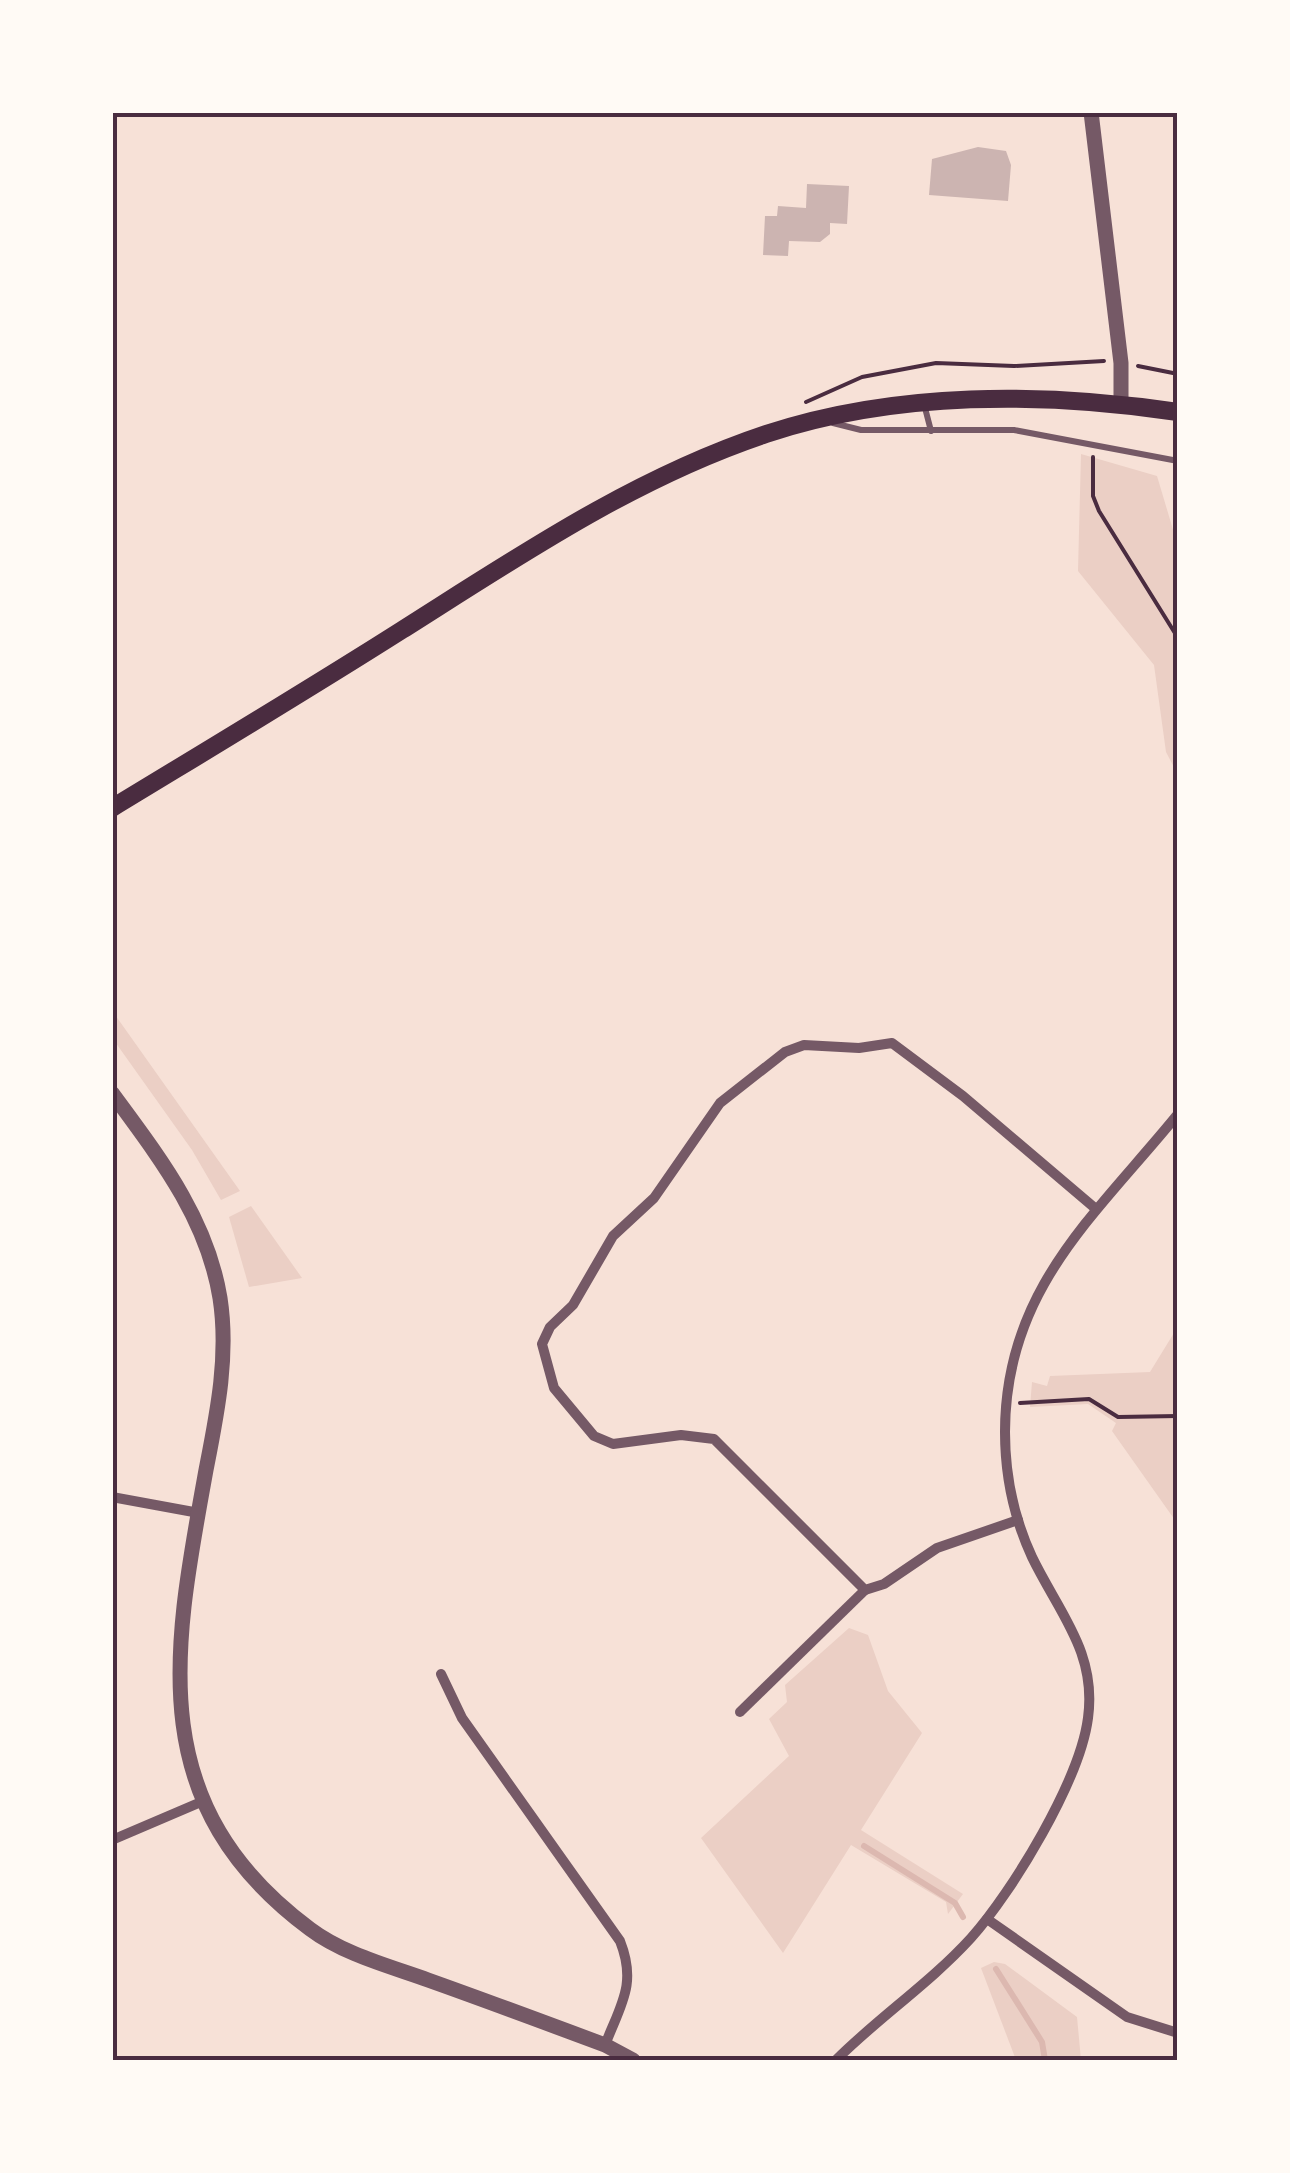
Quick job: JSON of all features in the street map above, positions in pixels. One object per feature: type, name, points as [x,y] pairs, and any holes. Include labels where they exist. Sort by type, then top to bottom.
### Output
[{"type":"main road","points":[[112,808],[601,506],[684,466],[818,420],[924,404],[1037,399],[1178,412]]},
{"type":"street","points":[[1091,112],[1121,363],[1122,404]]},
{"type":"street","points":[[864,1590],[714,1439],[681,1435],[612,1444],[594,1436],[554,1388],[542,1344],[550,1327],[573,1304],[613,1236],[654,1198],[720,1103],[786,1052],[822,1043],[858,1048],[892,1043],[963,1096],[1096,1209]]},
{"type":"street","points":[[112,1094],[191,1207],[220,1298],[224,1354],[179,1645],[179,1716],[201,1802],[224,1841],[267,1894],[313,1932],[372,1960],[605,2045],[633,2060]]},
{"type":"street","points":[[836,2060],[944,1964],[986,1918],[1071,1778],[1088,1720],[1089,1680],[1080,1642],[1033,1559],[1018,1520],[1005,1456],[1006,1402],[1012,1364],[1035,1295],[1096,1209],[1178,1114]]},
{"type":"street","points":[[112,1498],[199,1513]]},
{"type":"street","points":[[740,1712],[864,1590],[884,1584],[937,1548],[1018,1520]]},
{"type":"street","points":[[441,1674],[462,1718],[620,1941],[629,1964],[630,1984],[605,2045]]},
{"type":"street","points":[[112,1840],[201,1802]]},
{"type":"street","points":[[986,1918],[1089,1994],[1127,2017],[1178,2033]]},
{"type":"lane","points":[[924,404],[931,431]]},
{"type":"lane","points":[[818,420],[861,430],[1014,430],[1178,461]]},
{"type":"path","points":[[802,404],[862,377],[936,363],[1121,363],[1178,374]]},
{"type":"path","points":[[1094,448],[1093,496],[1099,510],[1178,638]]},
{"type":"path","points":[[1020,1403],[1090,1399],[1118,1417],[1178,1416]]},
{"type":"shaded area","points":[[1081,454],[1157,476],[1177,543],[1177,773],[1166,752],[1154,665],[1078,571]]},
{"type":"shaded area","points":[[113,1012],[240,1191],[221,1200],[192,1150],[113,1039]]},
{"type":"shaded area","points":[[251,1206],[302,1278],[249,1287],[229,1217]]},
{"type":"shaded area","points":[[1177,1328],[1177,1523],[1112,1431],[1116,1423],[1088,1404],[1030,1407],[1032,1382],[1047,1386],[1050,1376],[1150,1372]]},
{"type":"shaded area","points":[[849,1628],[868,1635],[888,1691],[922,1733],[861,1830],[963,1894],[948,1914],[946,1902],[851,1845],[783,1953],[701,1838],[789,1756],[769,1719],[787,1702],[785,1685]]},
{"type":"shaded area","points":[[994,1962],[1005,1964],[1077,2017],[1081,2060],[1016,2060],[981,1968]]},
{"type":"building","points":[[978,147],[1006,151],[1011,165],[1008,201],[929,195],[932,159]]},
{"type":"building","points":[[807,184],[849,186],[847,224],[830,223],[830,234],[820,242],[789,241],[788,256],[763,255],[765,216],[777,216],[778,206],[806,208]]},
{"type":"waterway","points":[[864,1846],[955,1903],[963,1917]]},
{"type":"waterway","points":[[996,1969],[1042,2042],[1045,2060]]}]
